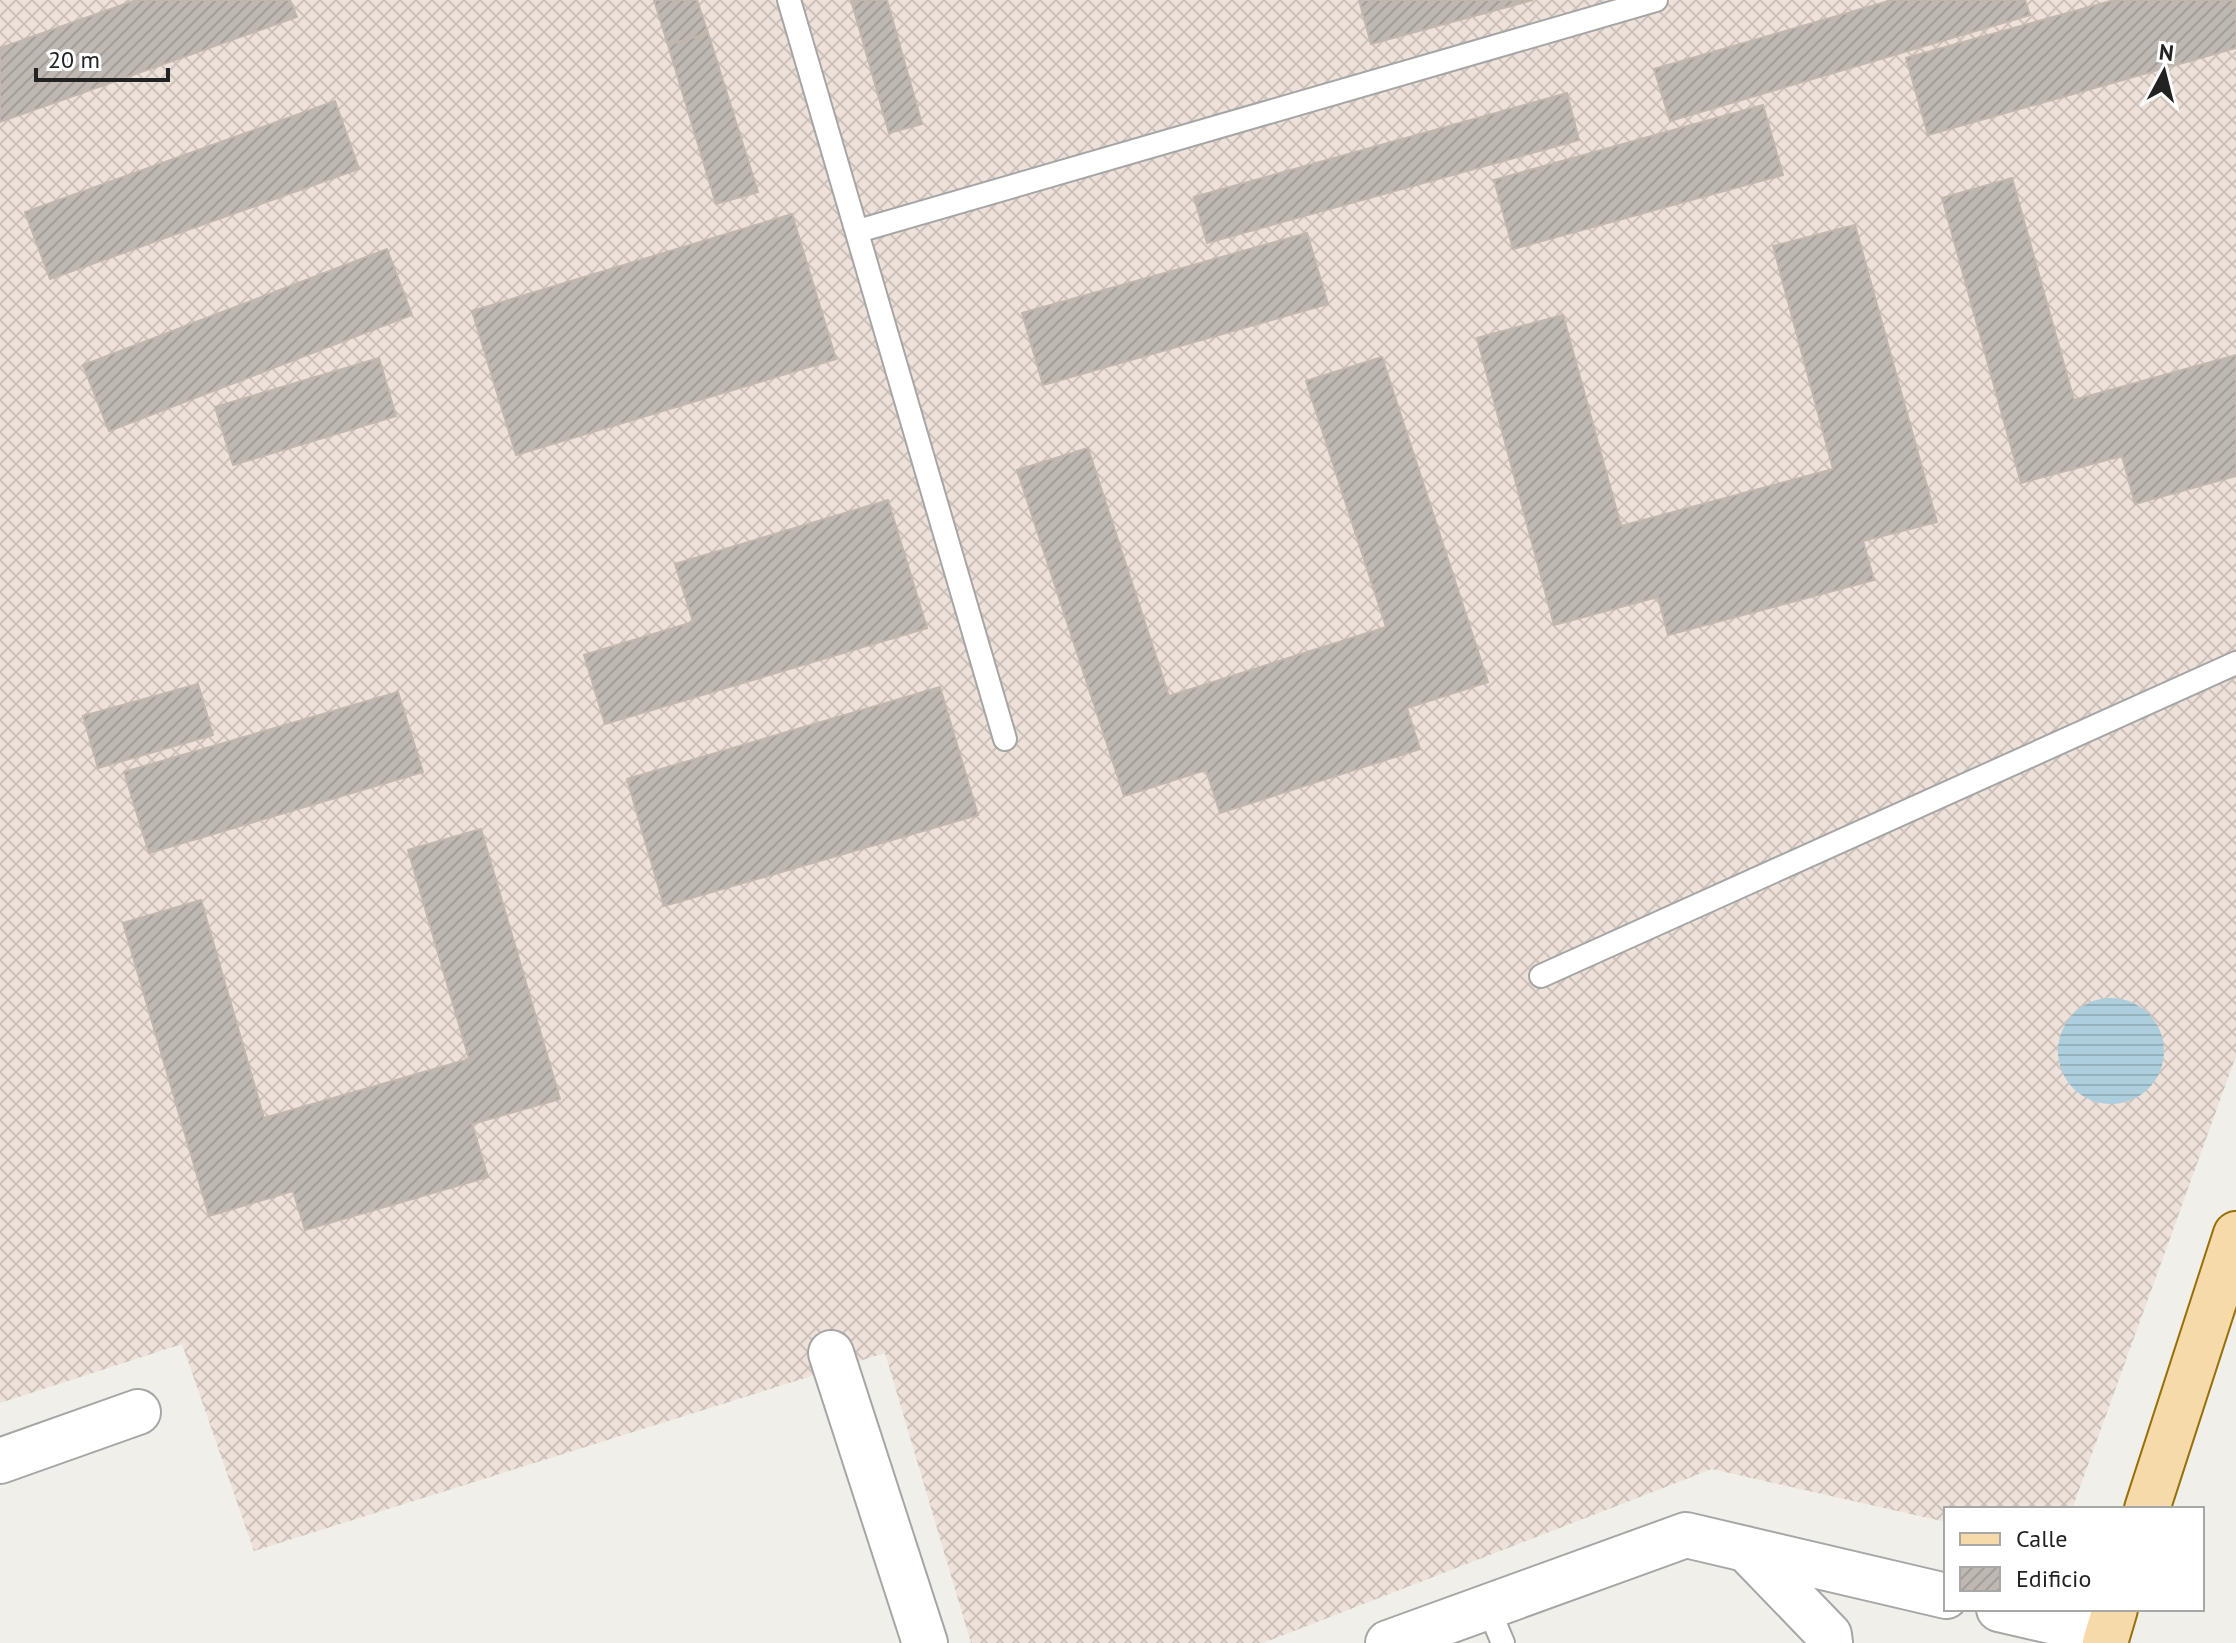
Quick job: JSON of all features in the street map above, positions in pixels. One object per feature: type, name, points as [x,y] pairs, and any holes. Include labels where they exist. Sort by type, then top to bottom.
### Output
[{"type":"main road","points":[[2148,1507],[2236,1234]]},
{"type":"street","points":[[831,1353],[925,1643]]},
{"type":"street","points":[[0,1461],[138,1412]]},
{"type":"street","points":[[1388,1643],[1496,1625],[1686,1535],[1944,1596]]},
{"type":"street","points":[[1746,1549],[1829,1635],[1830,1643]]},
{"type":"street","points":[[2010,1611],[2109,1629]]},
{"type":"lane","points":[[789,0],[1005,739]]},
{"type":"lane","points":[[858,231],[1656,0]]},
{"type":"lane","points":[[1541,976],[2236,663]]},
{"type":"shaded area","points":[[0,0],[2236,0],[2236,1056],[2073,1507],[1944,1507],[1944,1522],[1712,1469],[1263,1643],[971,1643],[885,1353],[254,1551],[182,1344],[0,1403]]},
{"type":"water","points":[[2111,998],[2131,1002],[2148,1014],[2160,1031],[2164,1051],[2160,1071],[2148,1088],[2131,1100],[2111,1104],[2091,1100],[2074,1088],[2062,1071],[2058,1051],[2062,1031],[2074,1014],[2091,1002]]},
{"type":"building","points":[[136,0],[290,0],[297,17],[0,122],[0,48]]},
{"type":"building","points":[[654,0],[697,0],[708,33],[668,45]]},
{"type":"building","points":[[851,0],[887,0],[922,124],[889,133]]},
{"type":"building","points":[[1359,0],[1533,0],[1371,44]]},
{"type":"building","points":[[1892,0],[2025,0],[2030,15],[1670,121],[1654,69]]},
{"type":"building","points":[[2114,0],[2236,0],[2236,48],[1928,135],[1906,58]]},
{"type":"building","points":[[708,33],[758,192],[716,204],[668,45]]},
{"type":"building","points":[[1567,93],[1579,140],[1207,243],[1194,197]]},
{"type":"building","points":[[335,101],[359,169],[50,279],[25,212]]},
{"type":"building","points":[[1763,105],[1783,175],[1513,249],[1494,180]]},
{"type":"building","points":[[2012,178],[2074,400],[2236,355],[2236,476],[2135,504],[2122,456],[2021,483],[1942,198]]},
{"type":"building","points":[[792,214],[836,359],[516,455],[472,311]]},
{"type":"building","points":[[1855,225],[1937,522],[1863,541],[1874,580],[1668,635],[1658,597],[1554,625],[1477,338],[1563,315],[1621,526],[1833,469],[1773,246]]},
{"type":"building","points":[[1307,233],[1328,304],[1043,385],[1022,313]]},
{"type":"building","points":[[387,249],[412,315],[109,431],[83,365]]},
{"type":"building","points":[[1382,357],[1488,682],[1407,708],[1420,749],[1220,813],[1206,770],[1124,796],[1017,470],[1088,448],[1169,696],[1386,627],[1306,381]]},
{"type":"building","points":[[379,358],[396,416],[233,465],[215,407]]},
{"type":"building","points":[[888,500],[927,628],[605,724],[584,655],[693,622],[675,564]]},
{"type":"building","points":[[198,684],[213,735],[98,768],[83,716]]},
{"type":"building","points":[[940,687],[978,815],[664,906],[627,779]]},
{"type":"building","points":[[398,692],[423,772],[149,853],[124,772]]},
{"type":"building","points":[[481,829],[560,1099],[472,1124],[488,1177],[305,1230],[293,1191],[209,1216],[123,923],[201,900],[264,1118],[469,1059],[408,850]]}]
